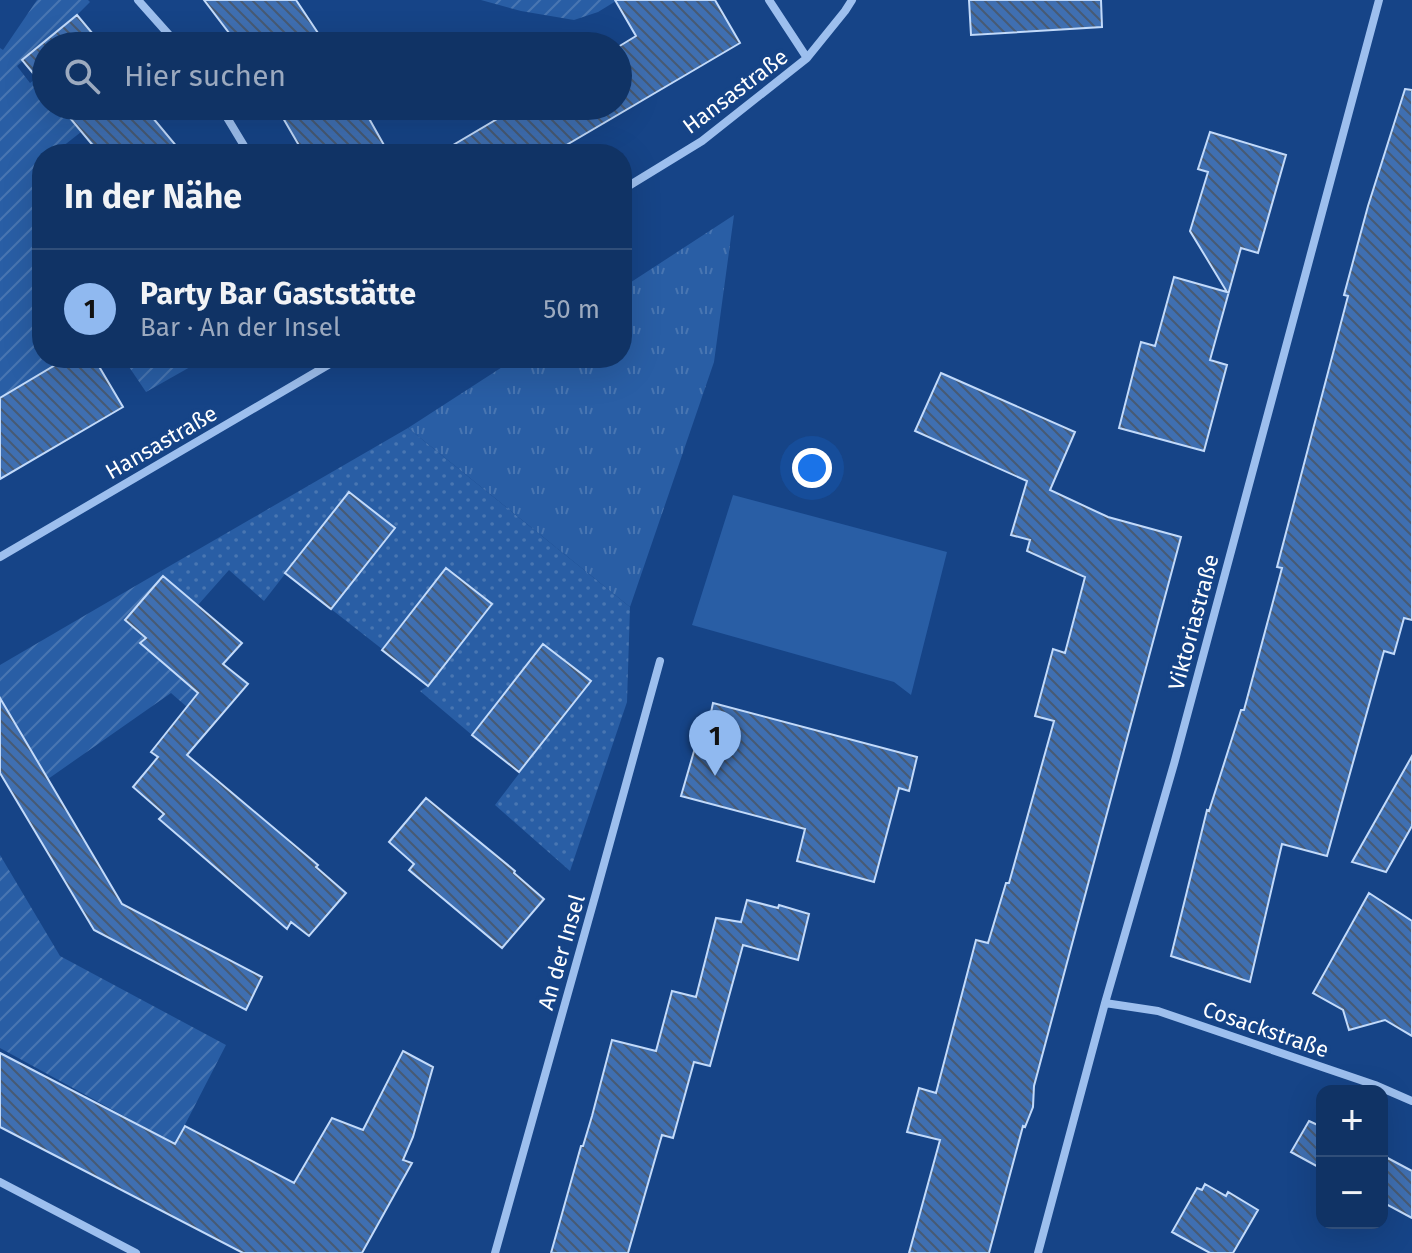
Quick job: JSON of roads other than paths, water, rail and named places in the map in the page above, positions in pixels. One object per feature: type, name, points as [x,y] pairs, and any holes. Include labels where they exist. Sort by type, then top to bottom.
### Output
[{"type":"street","points":[[138,0],[167,32]]},
{"type":"street","points":[[769,0],[807,58]]},
{"type":"street","name":"Hansastraße","points":[[632,184],[702,141],[807,58],[852,0]]},
{"type":"street","name":"Viktoriastraße","points":[[1038,1253],[1105,1003],[1174,764],[1379,0]]},
{"type":"street","points":[[228,120],[243,144]]},
{"type":"street","name":"Hansastraße","points":[[0,557],[323,368]]},
{"type":"street","name":"An der Insel","points":[[495,1253],[660,661]]},
{"type":"street","name":"Cosackstraße","points":[[1105,1003],[1158,1011],[1375,1085],[1412,1101]]},
{"type":"street","points":[[0,1182],[136,1253]]},
{"type":"place","name":"Party Bar Gaststätte","points":[[715,776]]}]
